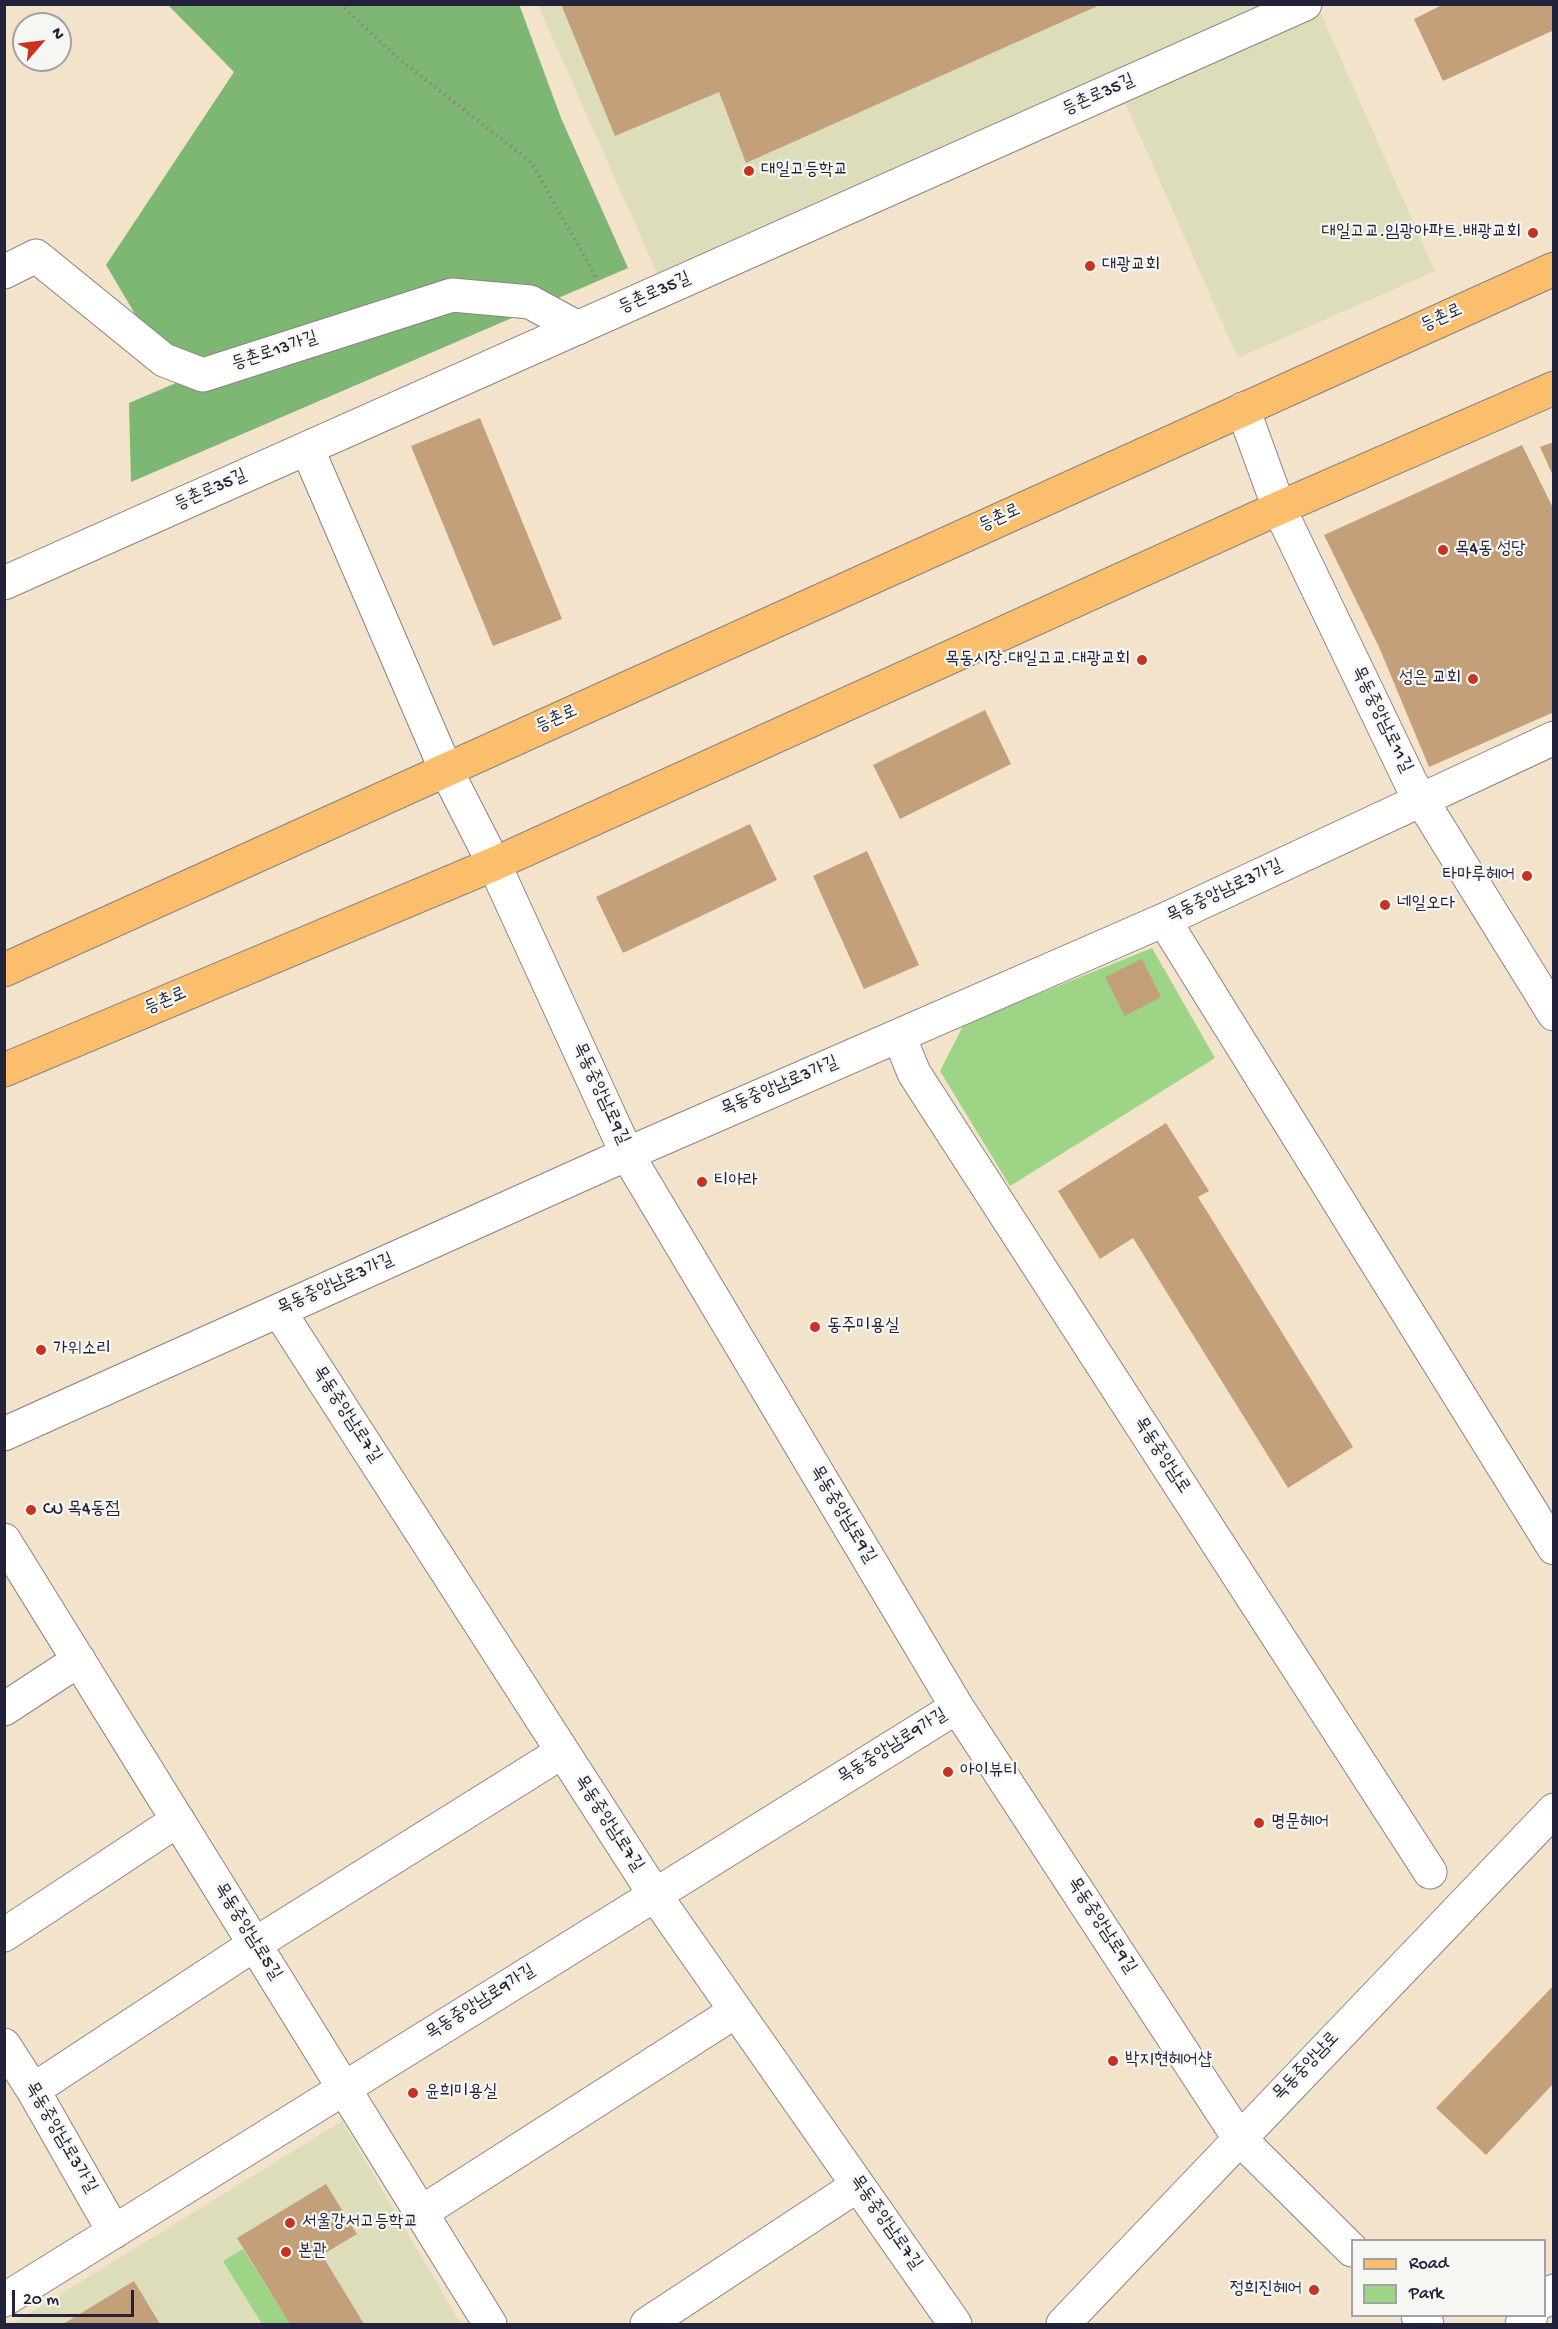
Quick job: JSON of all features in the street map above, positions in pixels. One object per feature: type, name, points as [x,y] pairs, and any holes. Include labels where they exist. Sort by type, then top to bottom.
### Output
[{"type":"main road","name":"등촌로","points":[[4,970],[1554,268]]},
{"type":"main road","name":"등촌로","points":[[4,1070],[494,864],[1279,508],[1554,388]]},
{"type":"street","name":"등촌로35길","points":[[4,583],[1305,4]]},
{"type":"street","name":"등촌로13가길","points":[[4,272],[36,255],[164,360],[203,375],[452,295],[530,302],[578,328]]},
{"type":"street","name":"목동중앙남로11길","points":[[1243,409],[1279,508],[1411,783],[1554,1014]]},
{"type":"street","points":[[308,448],[446,770],[494,864]]},
{"type":"street","name":"목동중앙남로3가길","points":[[4,1434],[627,1154],[1164,920],[1554,738]]},
{"type":"street","name":"목동중앙남로9길","points":[[494,864],[627,1154],[957,1707],[1239,2138],[1351,2248]]},
{"type":"street","points":[[1164,920],[1554,1548]]},
{"type":"street","name":"목동중앙남로","points":[[898,1036],[914,1073],[1430,1872]]},
{"type":"street","name":"목동중앙남로7길","points":[[279,1311],[654,1895],[956,2325]]},
{"type":"street","name":"목동중앙남로5길","points":[[4,1540],[490,2325]]},
{"type":"street","points":[[4,1709],[79,1660]]},
{"type":"street","name":"목동중앙남로9가길","points":[[4,2300],[957,1707]]},
{"type":"street","points":[[33,2090],[255,1944],[562,1752]]},
{"type":"street","name":"목동중앙남로","points":[[1062,2325],[1554,1810]]},
{"type":"street","points":[[4,1935],[178,1820]]},
{"type":"street","points":[[422,2212],[736,2011]]},
{"type":"street","name":"목동중앙남로3가길","points":[[4,2045],[33,2090],[114,2232]]},
{"type":"street","points":[[647,2325],[858,2185]]},
{"type":"path","points":[[340,4],[399,59],[531,162],[615,311]]},
{"type":"shaded area","name":"대일고등학교","points":[[538,5],[1317,5],[1435,271],[1238,358],[1111,71],[657,273]]},
{"type":"shaded area","name":"서울강서고등학교","points":[[342,2121],[461,2324],[12,2324]]},
{"type":"green space","points":[[519,4],[561,118],[628,268],[131,482],[129,403],[176,383],[106,265],[234,72],[168,5]]},
{"type":"green space","points":[[1152,948],[1215,1058],[1010,1186],[940,1071],[964,1024]]},
{"type":"green space","points":[[243,2249],[290,2324],[262,2324],[223,2261]]},
{"type":"building","name":"대일고등학교","points":[[561,4],[1102,4],[746,163],[719,92],[615,136]]},
{"type":"building","points":[[1444,4],[1554,4],[1554,30],[1443,81],[1414,19]]},
{"type":"building","points":[[480,418],[562,619],[493,646],[411,446]]},
{"type":"building","points":[[1554,442],[1554,478],[1540,447]]},
{"type":"building","points":[[1522,445],[1554,510],[1554,712],[1429,767],[1379,647],[1324,535]]},
{"type":"building","points":[[985,710],[1011,764],[900,819],[873,765]]},
{"type":"building","points":[[750,824],[777,880],[623,953],[596,897]]},
{"type":"building","points":[[867,851],[919,965],[864,989],[813,876]]},
{"type":"building","points":[[1142,959],[1161,997],[1125,1016],[1105,977]]},
{"type":"building","points":[[1166,1123],[1209,1191],[1198,1197],[1353,1447],[1288,1488],[1133,1238],[1100,1259],[1058,1191]]},
{"type":"building","points":[[1554,1985],[1554,2083],[1486,2155],[1436,2108]]},
{"type":"building","name":"본관","points":[[326,2184],[357,2234],[322,2255],[364,2324],[290,2324],[237,2238]]},
{"type":"building","points":[[134,2281],[160,2324],[63,2324]]},
{"type":"place","name":"대일고등학교","points":[[749,171]]},
{"type":"place","name":"대일고교.임광아파트.배광교회","points":[[1533,233]]},
{"type":"place","name":"대광교회","points":[[1090,266]]},
{"type":"place","name":"목4동 성당","points":[[1443,550]]},
{"type":"place","name":"목동시장.대일고교.대광교회","points":[[1142,660]]},
{"type":"place","name":"성은 교회","points":[[1473,679]]},
{"type":"place","name":"타마루헤어","points":[[1527,876]]},
{"type":"place","name":"네일오다","points":[[1385,905]]},
{"type":"place","name":"티아라","points":[[702,1182]]},
{"type":"place","name":"동주미용실","points":[[815,1327]]},
{"type":"place","name":"가위소리","points":[[41,1350]]},
{"type":"place","name":"CU 목4동점","points":[[31,1510]]},
{"type":"place","name":"아이뷰티","points":[[948,1772]]},
{"type":"place","name":"명문헤어","points":[[1259,1823]]},
{"type":"place","name":"박지현헤어샵","points":[[1113,2061]]},
{"type":"place","name":"윤희미용실","points":[[413,2093]]},
{"type":"place","name":"서울강서고등학교","points":[[290,2223]]},
{"type":"place","name":"본관","points":[[286,2252]]},
{"type":"place","name":"정희진헤어","points":[[1314,2290]]}]
